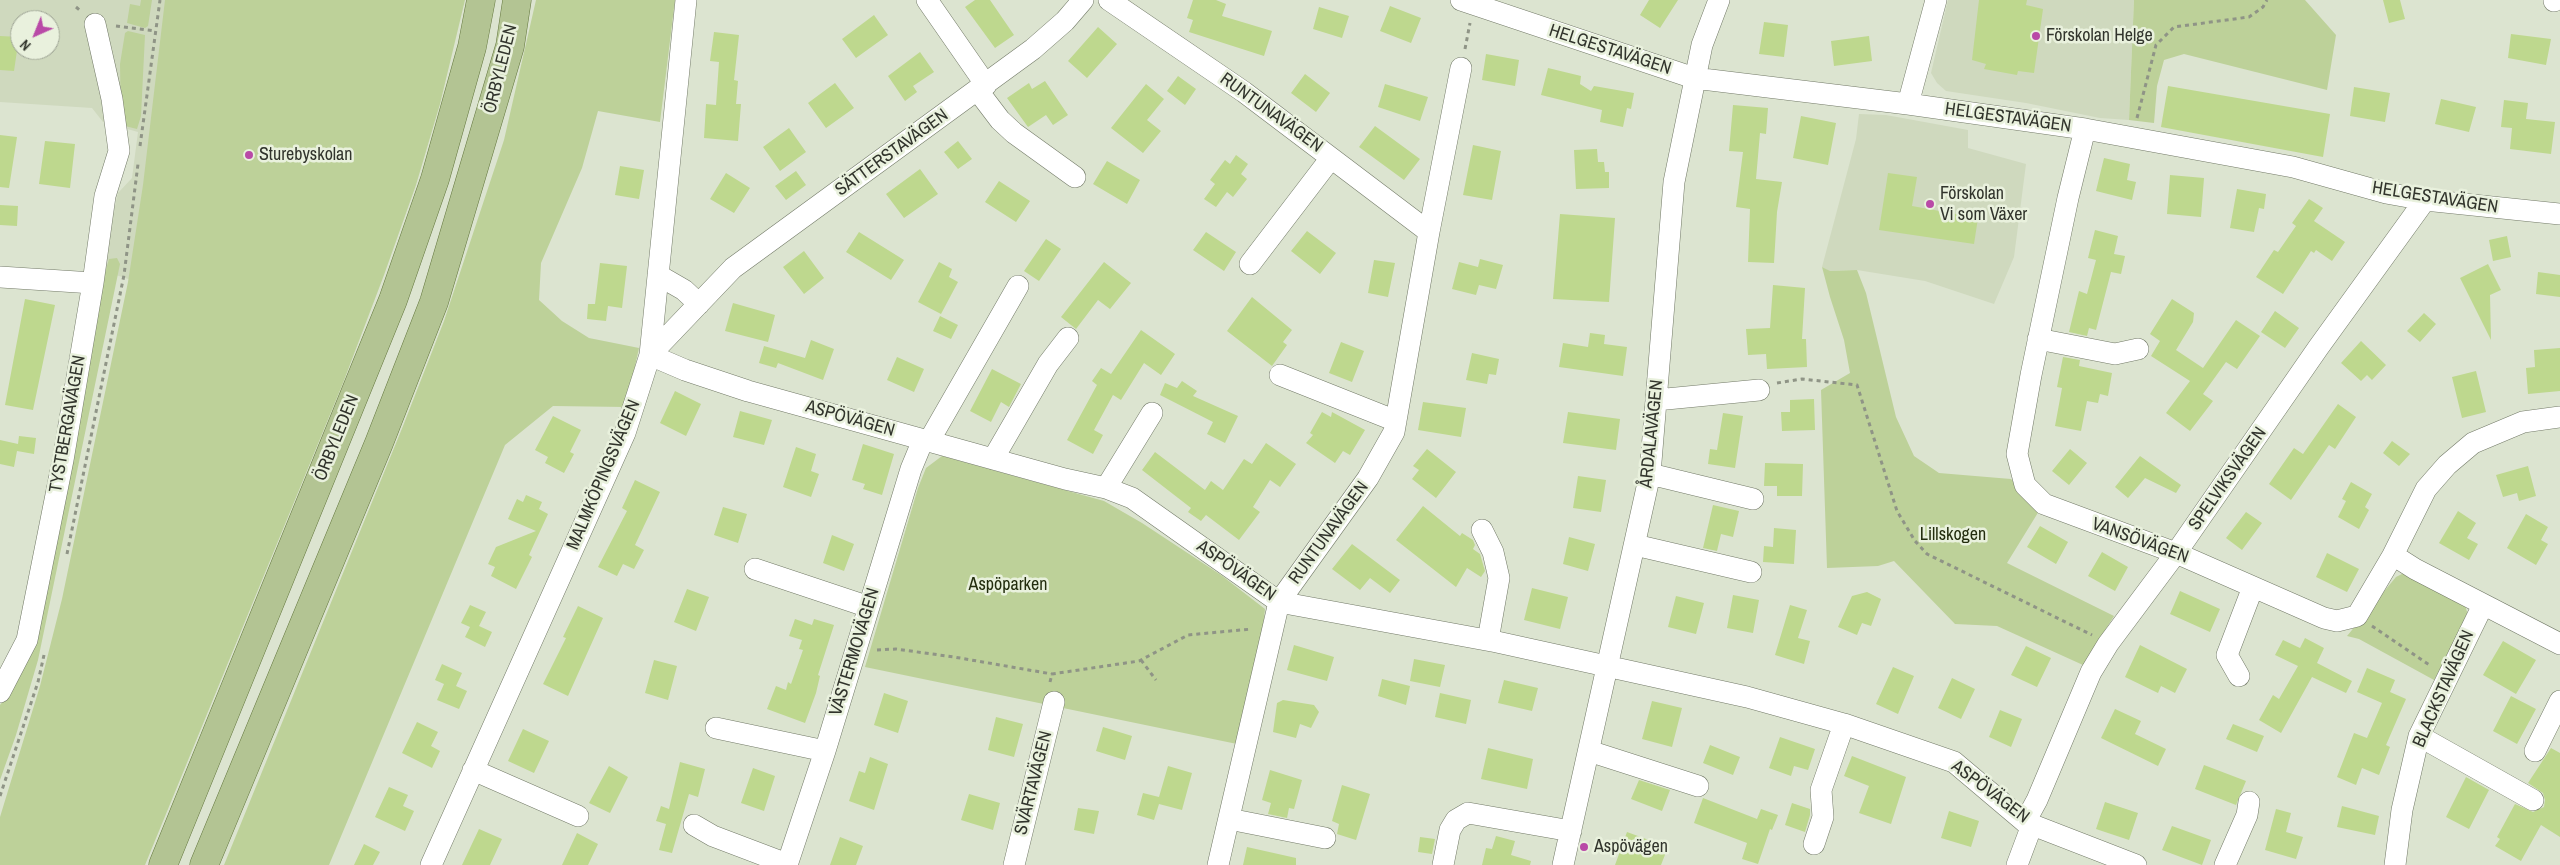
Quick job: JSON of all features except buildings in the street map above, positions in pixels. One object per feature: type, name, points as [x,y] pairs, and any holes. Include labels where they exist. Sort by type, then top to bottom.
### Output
[{"type":"main road","name":"ÖRBYLEDEN","points":[[163,865],[245,669],[392,300],[435,179],[472,47],[481,0]]},
{"type":"main road","name":"ÖRBYLEDEN","points":[[204,865],[379,443],[434,302],[510,46],[517,0]]},
{"type":"street","name":"MALMKÖPINGSVÄGEN","points":[[431,865],[625,433],[650,355],[686,0]]},
{"type":"street","points":[[927,0],[1000,120],[1014,133],[1075,177]]},
{"type":"street","name":"SÄTTERSTAVÄGEN","points":[[650,355],[733,268],[982,88],[1039,44],[1065,21],[1083,0]]},
{"type":"street","name":"RUNTUNAVÄGEN","points":[[1109,0],[1244,92],[1429,232]]},
{"type":"street","name":"ÅRDALAVÄGEN","points":[[1563,865],[1650,474],[1674,182],[1702,45],[1719,0]]},
{"type":"street","points":[[1908,104],[1936,0]]},
{"type":"street","name":"HELGESTAVÄGEN","points":[[1468,3],[1694,78],[1908,104],[2085,129],[2293,167],[2386,193],[2425,200],[2560,214]]},
{"type":"street","name":"TYSTBERGAVÄGEN","points":[[0,692],[27,640],[63,460],[93,283],[105,196],[119,151],[112,100],[95,24]]},
{"type":"street","name":"RUNTUNAVÄGEN","points":[[1218,865],[1276,612],[1368,478],[1394,432],[1429,232],[1461,68]]},
{"type":"street","name":"VANSÖVÄGEN","points":[[2085,129],[2068,198],[2038,339],[2017,454],[2025,485],[2044,504],[2176,554],[2324,618],[2336,621],[2357,616]]},
{"type":"street","points":[[1250,264],[1331,158]]},
{"type":"street","name":"SPELVIKSVÄGEN","points":[[2017,865],[2037,800],[2091,672],[2108,644],[2176,554],[2318,348],[2425,200]]},
{"type":"street","points":[[658,275],[684,290],[698,304]]},
{"type":"street","points":[[0,277],[93,283]]},
{"type":"street","name":"VÄSTERMOVÄGEN","points":[[787,864],[825,751],[911,469],[926,440],[1018,286]]},
{"type":"street","points":[[993,459],[1048,364],[1068,338]]},
{"type":"street","points":[[2038,339],[2115,354],[2138,349]]},
{"type":"street","name":"ASPÖVÄGEN","points":[[650,355],[685,370],[748,390],[993,459],[1106,488],[1132,498],[1276,612],[1488,640],[1748,696],[1844,724],[1954,762],[2029,824],[2136,865]]},
{"type":"street","points":[[1280,375],[1396,421]]},
{"type":"street","points":[[1656,400],[1759,390]]},
{"type":"street","points":[[1106,488],[1152,413]]},
{"type":"street","points":[[2357,616],[2393,555],[2426,489],[2447,465],[2473,443],[2523,422],[2560,417]]},
{"type":"street","points":[[1650,474],[1753,499]]},
{"type":"street","points":[[1482,530],[1493,552],[1499,578],[1488,640]]},
{"type":"street","points":[[1635,545],[1752,572]]},
{"type":"street","points":[[2393,555],[2415,569],[2560,644]]},
{"type":"street","points":[[755,569],[869,607]]},
{"type":"street","points":[[2239,676],[2227,655],[2253,587]]},
{"type":"street","name":"BLACKSTAVÄGEN","points":[[2395,865],[2402,810],[2419,736],[2483,604]]},
{"type":"street","points":[[2535,751],[2560,701]]},
{"type":"street","name":"SVÄRTAVÄGEN","points":[[1014,865],[1054,702]]},
{"type":"street","points":[[1814,844],[1823,817],[1821,790],[1844,724]]},
{"type":"street","points":[[716,728],[825,751]]},
{"type":"street","points":[[2419,736],[2533,800]]},
{"type":"street","points":[[1589,751],[1698,786]]},
{"type":"street","points":[[474,770],[578,816]]},
{"type":"street","points":[[2225,865],[2247,815],[2249,802]]},
{"type":"street","points":[[1443,865],[1450,830],[1456,820],[1468,813],[1571,831]]},
{"type":"street","points":[[1229,820],[1325,838]]},
{"type":"street","points":[[694,825],[712,836],[787,864]]},
{"type":"path","points":[[2132,138],[2156,45],[2174,27],[2249,17],[2263,7],[2267,0]]},
{"type":"path","points":[[1461,68],[1468,3]]},
{"type":"path","points":[[1759,390],[1774,384],[1802,379],[1857,385],[1897,511],[1915,541],[1927,554],[2108,644]]},
{"type":"path","points":[[856,650],[896,649],[1052,674],[1141,660],[1188,635],[1246,631],[1276,612]]},
{"type":"path","points":[[2357,616],[2446,677]]},
{"type":"path","points":[[1141,660],[1156,680]]},
{"type":"path","points":[[1052,674],[1048,689],[1054,702]]},
{"type":"shaded area","name":"Sturebyskolan","points":[[0,0],[377,0],[163,290],[100,270],[118,193],[132,178],[138,132],[103,122],[92,108],[0,102]]},
{"type":"shaded area","name":"Förskolan Helge","points":[[1948,0],[2134,0],[2129,120],[2100,118],[2026,103],[1946,91],[1937,83],[1931,73]]},
{"type":"shaded area","name":"Förskolan Vi som Växer","points":[[1859,114],[1886,115],[1968,130],[1968,148],[2026,164],[2014,257],[1994,304],[1925,281],[1857,270],[1829,271],[1822,267],[1856,139]]},
{"type":"green space","points":[[141,0],[152,0],[148,26],[145,28],[127,23],[130,4],[140,6]]},
{"type":"green space","points":[[165,0],[465,0],[440,104],[416,185],[384,275],[343,383],[145,865],[0,865],[0,817],[40,686],[62,599],[128,282],[143,185]]},
{"type":"green space","points":[[536,0],[675,0],[660,122],[598,111],[582,168],[541,263],[539,300],[562,321],[589,338],[639,348],[626,407],[553,406],[505,445],[329,865],[224,865],[444,321],[504,140]]},
{"type":"green space","points":[[2134,0],[2305,0],[2336,35],[2327,90],[2184,54],[2164,60],[2157,86],[2154,123],[2129,120]]},
{"type":"green space","points":[[128,31],[145,35],[141,116],[137,129],[121,125],[120,64],[125,33]]},
{"type":"green space","points":[[117,258],[120,264],[38,660],[16,735],[0,780],[0,705],[11,689],[72,459],[103,280],[109,259]]},
{"type":"green space","name":"Lillskogen","points":[[1822,267],[1830,271],[1857,270],[1866,293],[1896,417],[1914,456],[1939,473],[2011,479],[2039,511],[2007,563],[2114,616],[2083,665],[1997,626],[1955,624],[1894,561],[1878,566],[1827,568],[1821,390],[1850,373],[1844,340]]},
{"type":"green space","name":"Aspöparken","points":[[942,456],[1104,501],[1142,523],[1221,575],[1265,609],[1262,636],[1237,744],[865,667],[918,488],[926,468]]},
{"type":"green space","points":[[2404,573],[2464,602],[2468,615],[2458,638],[2434,680],[2359,639],[2347,636],[2396,577]]},
{"type":"place","name":"Förskolan Helge","points":[[2036,36]]},
{"type":"place","name":"Sturebyskolan","points":[[249,155]]},
{"type":"place","name":"Förskolan Vi som Växer","points":[[1930,204]]},
{"type":"place","name":"Aspövägen","points":[[1584,847]]}]
